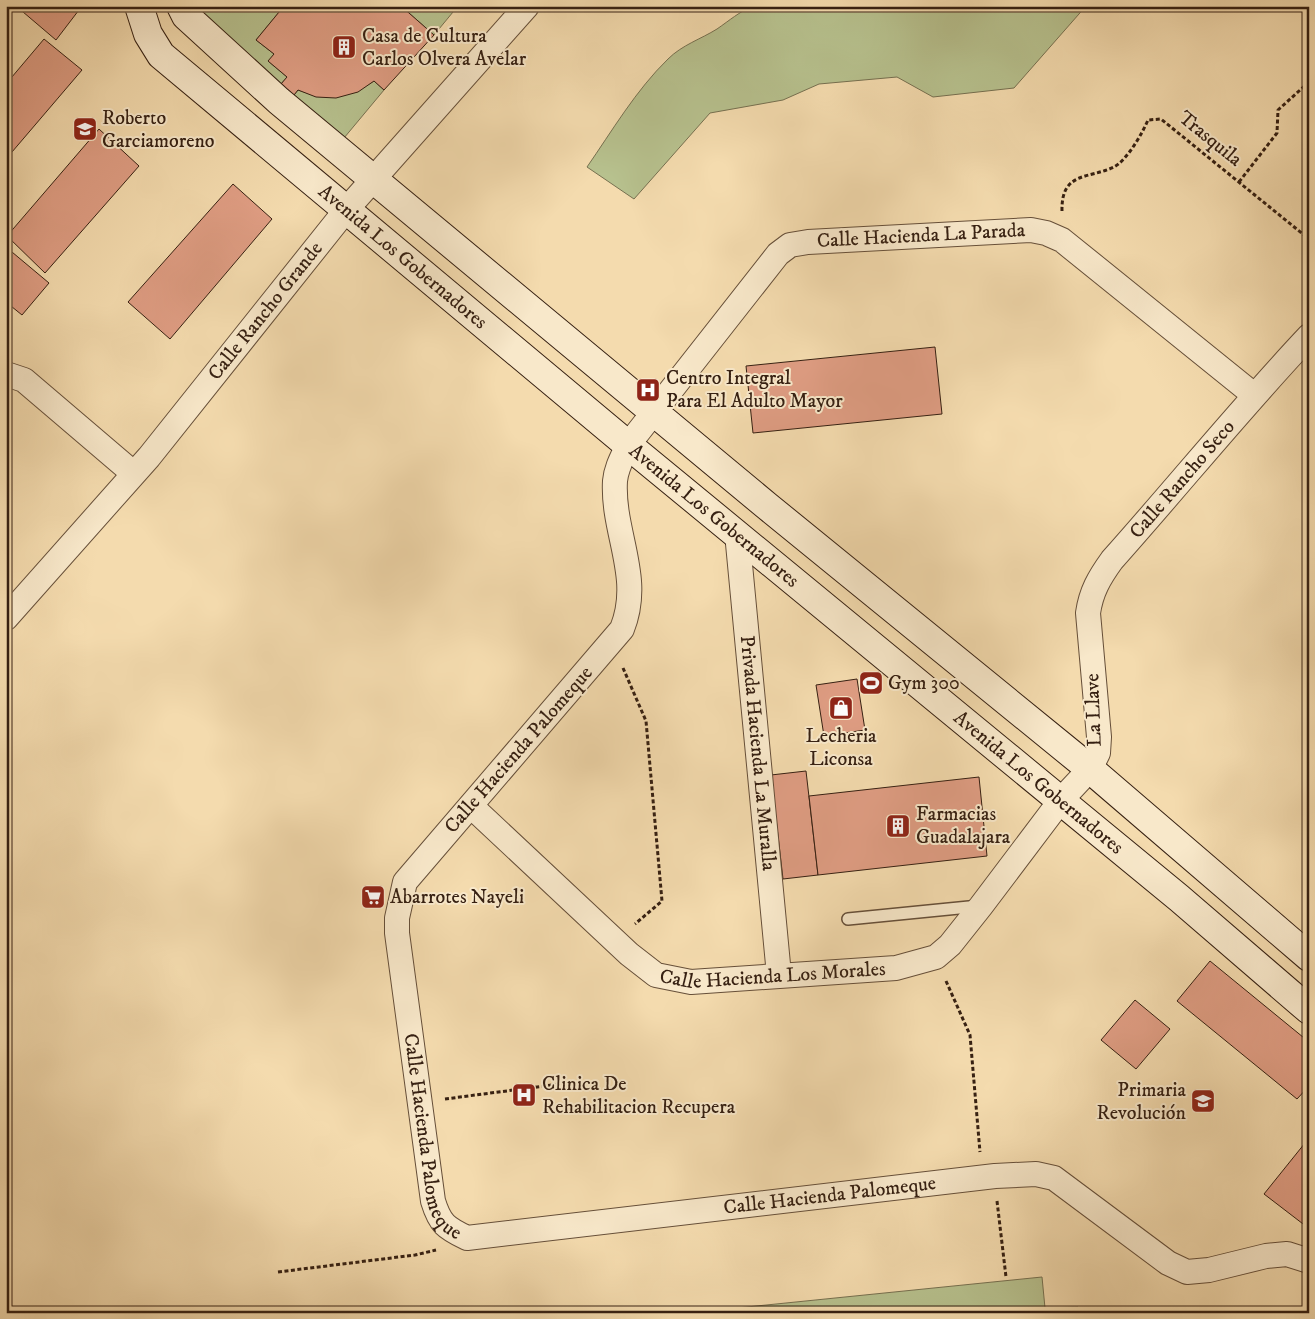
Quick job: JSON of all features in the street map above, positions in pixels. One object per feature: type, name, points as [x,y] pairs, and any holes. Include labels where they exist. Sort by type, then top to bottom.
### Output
[{"type":"street","name":"Avenida Los Gobernadores","points":[[140,6],[148,34],[161,55],[628,445],[1061,800],[1309,1010]]},
{"type":"street","name":"Avenida Los Gobernadores","points":[[181,6],[186,16],[279,101],[654,413],[1090,769],[1309,957]]},
{"type":"street","name":"Calle Rancho Grande","points":[[6,618],[149,457],[346,210],[527,6]]},
{"type":"street","name":"Calle Hacienda La Parada","points":[[628,445],[778,254],[790,245],[808,242],[1011,230],[1046,232],[1062,240],[1254,395]]},
{"type":"street","name":"Calle Rancho Seco","points":[[1090,638],[1088,613],[1090,595],[1112,560],[1223,434],[1254,395],[1309,336]]},
{"type":"street","points":[[6,374],[24,380],[133,473]]},
{"type":"street","name":"Calle Hacienda Palomeque","points":[[628,445],[615,480],[616,500],[631,599],[622,629],[405,882],[398,912],[397,933],[418,1102],[433,1201],[438,1218],[448,1229],[467,1238],[989,1177],[1036,1174],[1054,1178],[1168,1263],[1187,1272],[1209,1270],[1266,1256],[1287,1254],[1309,1261]]},
{"type":"street","name":"Privada Hacienda La Muralla","points":[[737,533],[780,975]]},
{"type":"street","name":"La Llave","points":[[1061,800],[1090,769],[1098,753],[1099,736],[1090,638]]},
{"type":"street","name":"Calle Hacienda Los Morales","points":[[471,806],[616,942],[656,975],[691,982],[896,968],[936,957],[950,945],[1061,800]]},
{"type":"lane","points":[[848,918],[981,906]]},
{"type":"path","points":[[1240,182],[1277,133],[1278,110],[1309,82]]},
{"type":"path","name":"Trasquila","points":[[1062,240],[1062,198],[1071,184],[1076,178],[1115,166],[1139,139],[1148,120],[1161,119],[1309,238]]},
{"type":"path","points":[[612,642],[646,721],[662,901],[616,942]]},
{"type":"path","points":[[936,957],[970,1035],[989,1177],[1006,1277]]},
{"type":"path","points":[[418,1102],[575,1082]]},
{"type":"path","points":[[278,1272],[415,1255],[441,1249],[467,1238]]},
{"type":"green space","points":[[200,6],[284,6],[256,40],[274,54],[269,62],[287,77],[281,84],[197,10]]},
{"type":"green space","points":[[401,6],[458,6],[434,35]]},
{"type":"green space","points":[[753,6],[879,6],[888,9],[923,6],[1086,6],[1014,88],[933,97],[897,77],[819,84],[783,100],[710,113],[634,199],[587,167],[635,97],[673,54]]},
{"type":"green space","points":[[374,81],[384,90],[344,138],[294,95],[298,90],[328,96],[347,94]]},
{"type":"green space","points":[[1042,1277],[1045,1308],[1078,1307],[1079,1313],[717,1313],[717,1310]]},
{"type":"building","points":[[16,6],[82,6],[56,40]]},
{"type":"building","name":"Casa de Cultura Carlos Olvera Avelar","points":[[284,6],[392,6],[396,9],[401,6],[434,35],[384,90],[374,81],[358,92],[336,98],[316,97],[298,90],[294,95],[281,84],[287,77],[268,61],[274,54],[256,40]]},
{"type":"building","points":[[44,39],[82,70],[6,159],[6,84]]},
{"type":"building","points":[[99,129],[139,166],[45,273],[7,236]]},
{"type":"building","points":[[233,184],[272,219],[170,339],[128,302]]},
{"type":"building","points":[[6,247],[49,283],[22,315],[6,302]]},
{"type":"building","points":[[935,347],[942,414],[753,433],[746,366]]},
{"type":"building","name":"Lecheria Liconsa","points":[[857,679],[865,730],[824,736],[816,685]]},
{"type":"building","points":[[806,771],[818,875],[783,879],[771,775]]},
{"type":"building","name":"Farmacias Guadalajara","points":[[979,777],[987,856],[818,875],[809,796]]},
{"type":"building","points":[[1210,961],[1309,1042],[1309,1086],[1297,1099],[1177,1001]]},
{"type":"building","points":[[1135,1000],[1170,1029],[1136,1069],[1101,1040]]},
{"type":"building","points":[[1309,1138],[1309,1225],[1307,1227],[1264,1194]]},
{"type":"place","name":"Casa de Cultura Carlos Olvera Avelar","points":[[344,47]]},
{"type":"place","name":"Roberto Garciamoreno","points":[[85,129]]},
{"type":"place","name":"Centro Integral Para El Adulto Mayor","points":[[648,390]]},
{"type":"place","name":"Gym 300","points":[[871,683]]},
{"type":"place","name":"Lecheria Liconsa","points":[[841,708]]},
{"type":"place","name":"Farmacias Guadalajara","points":[[898,826]]},
{"type":"place","name":"Abarrotes Nayeli","points":[[373,897]]},
{"type":"place","name":"Clinica De Rehabilitacion Recupera","points":[[524,1095]]},
{"type":"place","name":"Primaria Revolución","points":[[1203,1101]]}]
